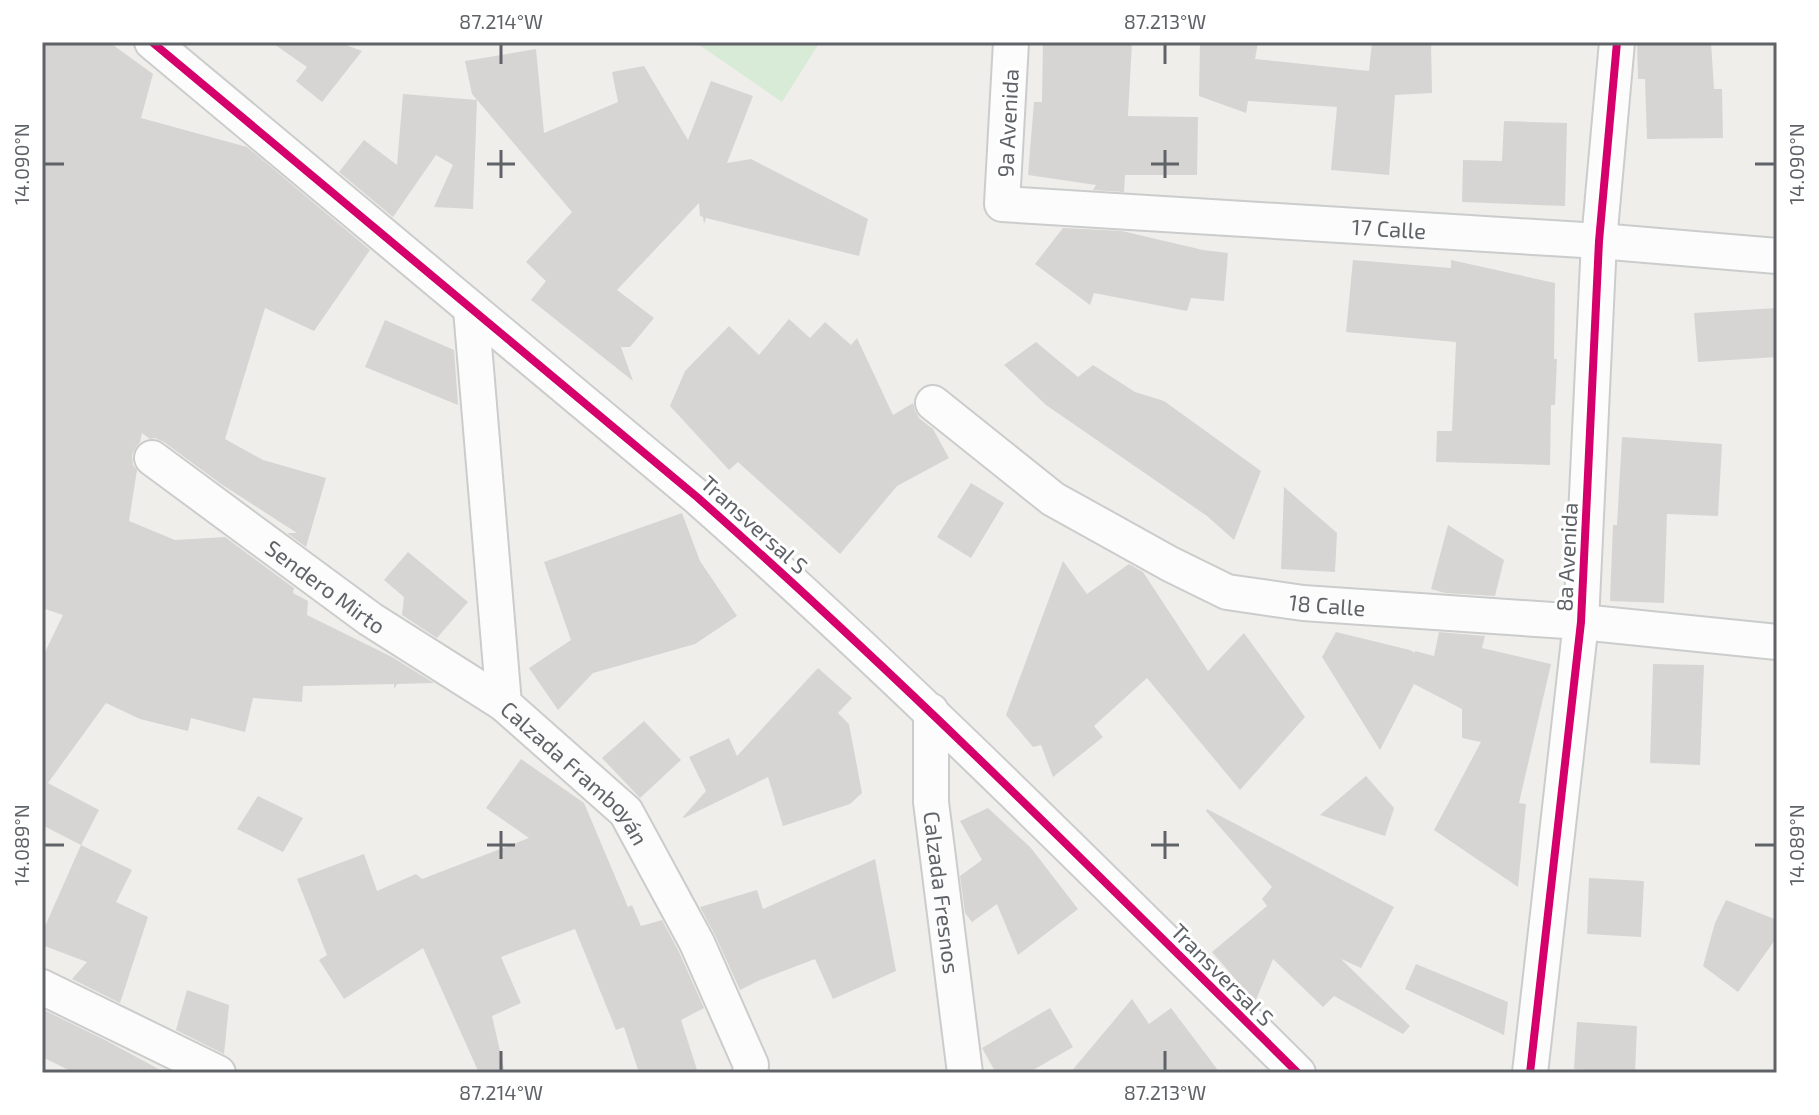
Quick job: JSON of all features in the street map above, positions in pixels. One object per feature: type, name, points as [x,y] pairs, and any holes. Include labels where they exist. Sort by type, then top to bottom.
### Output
[{"type":"street","name":"Transversal S","points":[[152,42],[697,497],[782,572],[931,711],[1298,1073]]},
{"type":"street","name":"9a Avenida","points":[[1002,204],[1011,42]]},
{"type":"street","name":"8a Avenida","points":[[1530,1073],[1581,622],[1599,241],[1617,42]]},
{"type":"street","name":"17 Calle","points":[[1002,204],[1599,241],[1777,256]]},
{"type":"street","name":"Calzada Framboyán","points":[[471,309],[504,704],[626,812],[697,943],[751,1065],[750,1073]]},
{"type":"street","name":"18 Calle","points":[[933,403],[1053,499],[1227,592],[1303,603],[1581,622],[1777,642]]},
{"type":"street","name":"Sendero Mirto","points":[[152,458],[370,619],[504,704]]},
{"type":"street","name":"Calzada Fresnos","points":[[931,711],[931,802],[965,1073]]},
{"type":"street","points":[[42,987],[218,1073]]},
{"type":"green space","points":[[820,42],[782,102],[698,44]]},
{"type":"building","points":[[42,42],[109,42],[153,74],[141,118],[247,147],[370,250],[314,331],[265,308],[225,439],[263,460],[326,478],[306,547],[287,533],[297,533],[221,484],[164,442],[150,439],[142,433],[132,455],[137,470],[129,521],[175,540],[225,537],[294,588],[293,593],[308,601],[307,615],[392,657],[434,683],[397,684],[394,689],[394,684],[303,686],[302,702],[253,698],[245,732],[191,718],[188,731],[140,719],[106,703],[48,783],[99,810],[81,845],[42,825],[42,653],[63,615],[42,608]]},
{"type":"building","points":[[271,42],[338,42],[362,51],[322,102],[296,81],[307,67]]},
{"type":"building","points":[[1043,42],[1132,42],[1128,116],[1198,117],[1197,175],[1125,175],[1124,192],[1093,190],[1096,185],[1028,175],[1034,102],[1042,102]]},
{"type":"building","points":[[1200,42],[1258,42],[1255,59],[1369,71],[1372,42],[1431,42],[1432,93],[1395,95],[1389,175],[1331,170],[1337,107],[1248,101],[1246,113],[1199,96]]},
{"type":"building","points":[[1637,42],[1711,42],[1714,89],[1722,89],[1723,138],[1647,139],[1645,79],[1638,79]]},
{"type":"building","points":[[536,49],[544,133],[618,102],[612,72],[644,66],[688,140],[711,81],[753,96],[727,163],[751,159],[868,219],[859,256],[706,218],[704,224],[699,203],[617,290],[654,318],[630,347],[621,347],[633,381],[531,300],[546,281],[526,262],[572,212],[472,94],[465,61]]},
{"type":"building","points":[[403,94],[477,100],[473,209],[434,207],[453,165],[436,155],[393,217],[339,172],[364,140],[397,165]]},
{"type":"building","points":[[1504,121],[1567,123],[1565,206],[1462,202],[1463,160],[1502,161]]},
{"type":"building","points":[[1063,228],[1122,231],[1228,253],[1224,301],[1191,298],[1187,311],[1094,293],[1090,305],[1035,264]]},
{"type":"building","points":[[1353,260],[1451,268],[1451,260],[1555,283],[1554,359],[1557,359],[1555,405],[1551,405],[1550,465],[1436,462],[1437,431],[1452,431],[1456,342],[1346,332]]},
{"type":"building","points":[[1777,308],[1777,357],[1698,362],[1694,313]]},
{"type":"building","points":[[789,319],[810,338],[825,322],[851,345],[857,338],[893,415],[913,403],[920,419],[933,429],[949,458],[897,486],[840,554],[738,462],[729,470],[670,406],[685,371],[729,326],[759,355]]},
{"type":"building","points":[[385,320],[454,350],[458,405],[365,367]]},
{"type":"building","points":[[1036,342],[1078,377],[1093,365],[1135,392],[1164,401],[1261,471],[1234,540],[1207,516],[1046,405],[1004,365]]},
{"type":"building","points":[[1622,437],[1722,444],[1718,516],[1667,514],[1664,603],[1610,601],[1613,525],[1617,525]]},
{"type":"building","points":[[971,483],[1004,503],[971,558],[937,537]]},
{"type":"building","points":[[1284,487],[1337,533],[1335,572],[1281,569]]},
{"type":"building","points":[[682,513],[700,561],[737,616],[695,644],[593,673],[558,710],[529,668],[571,640],[544,562]]},
{"type":"building","points":[[1448,525],[1504,560],[1495,596],[1445,593],[1431,589]]},
{"type":"building","points":[[408,552],[468,602],[437,638],[402,615],[404,597],[384,580]]},
{"type":"building","points":[[1063,561],[1087,594],[1129,564],[1143,572],[1208,671],[1244,633],[1305,717],[1240,790],[1147,678],[1094,726],[1103,737],[1053,777],[1041,745],[1033,747],[1006,715]]},
{"type":"building","points":[[1336,632],[1434,656],[1439,632],[1485,636],[1482,648],[1551,664],[1519,803],[1526,804],[1518,887],[1434,830],[1481,742],[1462,738],[1462,709],[1414,684],[1380,750],[1322,657]]},
{"type":"building","points":[[1653,664],[1704,665],[1700,765],[1650,763]]},
{"type":"building","points":[[818,668],[852,698],[838,713],[849,724],[862,793],[850,804],[783,826],[768,777],[684,818],[706,791],[689,757],[729,738],[737,756]]},
{"type":"building","points":[[644,721],[681,760],[640,798],[602,758]]},
{"type":"building","points":[[521,759],[584,803],[628,907],[632,905],[641,926],[662,920],[704,1008],[681,1020],[698,1073],[639,1073],[624,1027],[616,1030],[575,929],[501,957],[521,1003],[492,1016],[505,1073],[479,1073],[423,948],[344,999],[319,960],[327,955],[297,879],[364,854],[377,891],[416,874],[422,879],[529,838],[486,808]]},
{"type":"building","points":[[1366,776],[1394,808],[1385,836],[1320,815]]},
{"type":"building","points":[[258,796],[303,818],[283,852],[237,829]]},
{"type":"building","points":[[988,808],[1031,848],[1078,909],[1018,955],[997,904],[972,922],[965,913],[960,876],[982,860],[960,821]]},
{"type":"building","points":[[1207,809],[1394,907],[1361,968],[1341,959],[1410,1026],[1403,1034],[1334,996],[1323,1007],[1273,959],[1255,1002],[1212,952],[1267,906],[1262,899],[1272,887]]},
{"type":"building","points":[[81,845],[132,870],[116,902],[148,917],[120,1003],[72,979],[87,962],[42,945],[42,933]]},
{"type":"building","points":[[875,859],[896,971],[833,999],[815,959],[740,990],[700,907],[757,890],[763,909]]},
{"type":"building","points":[[1589,878],[1644,881],[1641,937],[1587,934]]},
{"type":"building","points":[[1726,900],[1777,920],[1777,937],[1738,992],[1703,966],[1715,923]]},
{"type":"building","points":[[1416,964],[1508,1002],[1504,1035],[1405,989]]},
{"type":"building","points":[[187,990],[229,1005],[224,1054],[176,1030]]},
{"type":"building","points":[[1132,999],[1149,1024],[1171,1008],[1220,1073],[1070,1073]]},
{"type":"building","points":[[1050,1008],[1073,1047],[1028,1073],[996,1073],[982,1048]]},
{"type":"building","points":[[44,1010],[164,1072],[165,1069],[172,1073],[75,1073],[42,1057]]},
{"type":"building","points":[[1577,1022],[1637,1026],[1635,1073],[1574,1069]]},
{"type":"cycle path","points":[[152,42],[697,497],[851,637],[1002,781],[1298,1073]]},
{"type":"cycle path","points":[[1530,1073],[1581,622],[1599,241],[1617,42]]}]
